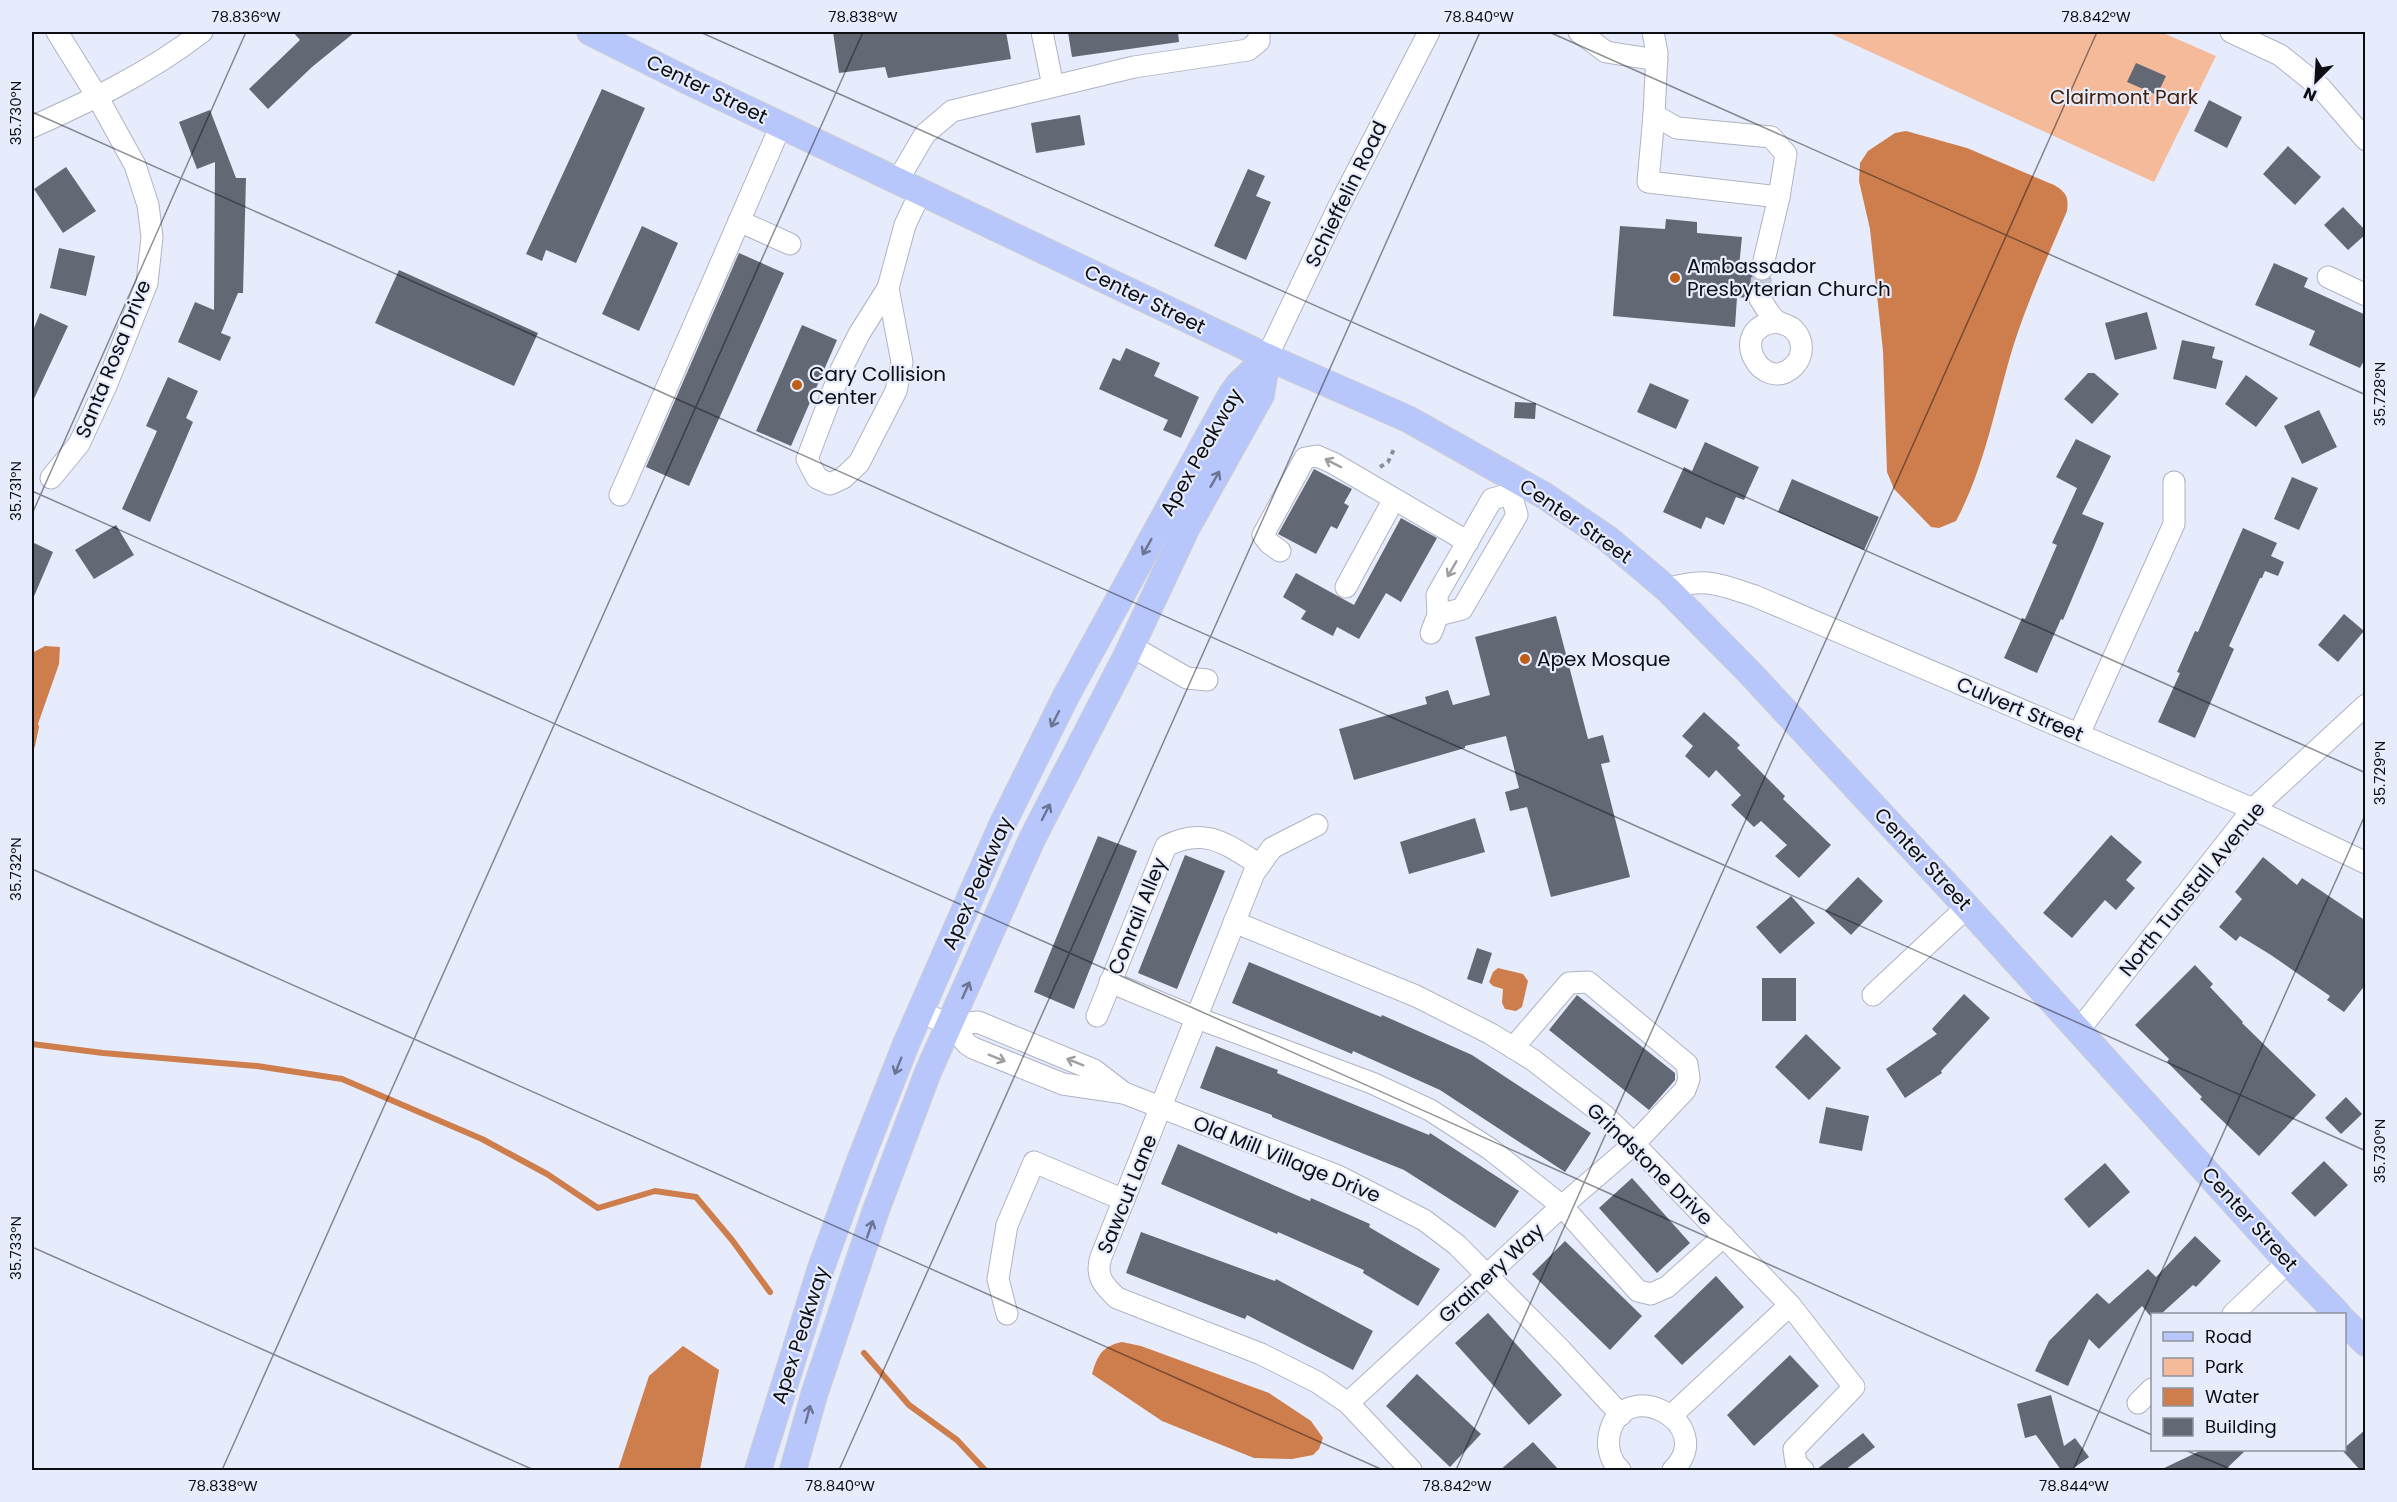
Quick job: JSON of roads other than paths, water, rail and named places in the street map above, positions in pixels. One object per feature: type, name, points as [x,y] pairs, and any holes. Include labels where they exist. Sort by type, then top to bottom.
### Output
[{"type":"main road","name":"Center Street","points":[[590,32],[1267,357],[1408,419],[1515,488],[1545,496],[1608,539],[1667,589],[1749,672],[2337,1313]]},
{"type":"main road","name":"Apex Peakway","points":[[793,1470],[814,1395],[876,1210],[928,1072],[951,1025],[1033,837],[1131,646],[1186,529],[1261,395],[1267,357]]},
{"type":"main road","name":"Apex Peakway","points":[[758,1470],[821,1268],[874,1125],[920,1012],[1002,825],[1066,696],[1231,395],[1267,357]]},
{"type":"main road","points":[[2346,1323],[2366,1343]]},
{"type":"street","name":"Santa Rosa Drive","points":[[51,478],[79,444],[106,386],[147,283],[152,256],[151,222],[143,184],[98,98],[57,32]]},
{"type":"street","points":[[32,127],[98,98],[176,52],[202,32]]},
{"type":"street","points":[[1042,32],[1053,86]]},
{"type":"street","points":[[898,180],[926,134],[952,111],[1134,66],[1248,50],[1259,41],[1259,32]]},
{"type":"street","name":"Schieffelin Road","points":[[1267,357],[1337,210],[1429,32]]},
{"type":"street","points":[[1579,32],[1606,52],[1657,60]]},
{"type":"street","points":[[1653,32],[1657,60],[1648,182],[1779,197]]},
{"type":"street","points":[[2231,32],[2280,55],[2321,88],[2366,140]]},
{"type":"street","points":[[1654,115],[1677,128],[1771,137],[1786,154],[1779,197],[1762,269]]},
{"type":"street","points":[[620,495],[781,125]]},
{"type":"street","points":[[888,288],[902,362],[896,391],[859,464],[843,478],[830,484],[817,478],[807,459],[841,370],[859,334],[888,288],[905,225],[921,191]]},
{"type":"street","points":[[739,221],[790,244]]},
{"type":"street","points":[[2328,277],[2366,295]]},
{"type":"street","points":[[1760,299],[1778,322]]},
{"type":"street","points":[[1280,552],[1263,535],[1305,458],[1317,456],[1333,463],[1468,542]]},
{"type":"street","points":[[2079,734],[2174,524],[2174,482]]},
{"type":"street","points":[[1515,488],[1517,515],[1462,609],[1434,624],[1437,595],[1492,499],[1515,488]]},
{"type":"street","points":[[1346,587],[1389,496]]},
{"type":"street","name":"Culvert Street","points":[[1667,589],[1691,582],[1717,583],[1755,596],[2253,809],[2366,863]]},
{"type":"street","points":[[1131,646],[1187,678],[1207,680]]},
{"type":"street","name":"North Tunstall Avenue","points":[[2079,1030],[2253,809],[2366,705]]},
{"type":"street","name":"Sawcut Lane","points":[[1317,825],[1272,848],[1260,865],[1234,922],[1098,1266],[1101,1283],[1117,1298],[1280,1362],[1348,1403],[1411,1470]]},
{"type":"street","name":"Conrail Alley","points":[[1097,1016],[1166,846],[1182,838],[1200,836],[1227,844],[1260,865]]},
{"type":"street","points":[[1873,995],[1967,907]]},
{"type":"street","name":"Grindstone Drive","points":[[1234,922],[1416,996],[1491,1034],[1533,1060],[1605,1116],[1790,1305],[1854,1387],[1794,1449],[1796,1463],[1803,1470]]},
{"type":"street","points":[[1110,982],[1197,1018],[1372,1083],[1430,1110],[1490,1149],[1562,1206],[1638,1292],[1651,1294],[1667,1287],[1724,1236]]},
{"type":"street","name":"Grainery Way","points":[[1348,1403],[1562,1206],[1634,1144],[1685,1090],[1689,1079],[1687,1064],[1588,982],[1569,983],[1513,1048]]},
{"type":"street","name":"Old Mill Village Drive","points":[[920,1012],[951,1025],[978,1022],[1094,1070],[1124,1093],[1285,1155],[1387,1200],[1424,1220],[1449,1239],[1488,1276],[1622,1415]]},
{"type":"street","points":[[1007,1314],[998,1279],[1007,1225],[1034,1162],[1124,1200]]},
{"type":"street","points":[[2234,1313],[2288,1262]]},
{"type":"street","points":[[1672,1416],[1790,1305]]},
{"type":"street","points":[[1616,1469],[1611,1457],[1610,1434],[1622,1415],[1631,1409],[1653,1406],[1672,1416],[1680,1424],[1685,1446],[1682,1457],[1673,1470]]},
{"type":"water","points":[[1906,131],[1967,148],[2054,185],[2064,193],[2068,202],[2067,211],[2038,278],[2019,330],[1975,479],[1956,521],[1939,528],[1931,527],[1894,489],[1887,472],[1883,351],[1870,229],[1859,181],[1860,163],[1868,151],[1895,133]]},
{"type":"water","points":[[45,646],[60,647],[59,664],[32,741],[32,653]]},
{"type":"water","points":[[1498,968],[1523,974],[1528,981],[1522,1007],[1516,1011],[1505,1009],[1502,1003],[1503,989],[1489,982],[1493,972]]},
{"type":"water","points":[[1122,1342],[1141,1346],[1269,1393],[1311,1421],[1323,1438],[1319,1449],[1313,1455],[1292,1459],[1254,1458],[1162,1421],[1092,1374],[1101,1353],[1110,1346]]},
{"type":"water","points":[[683,1346],[719,1370],[700,1470],[618,1470],[649,1376]]},
{"type":"waterway","points":[[32,746],[36,727]]},
{"type":"waterway","points":[[32,1044],[103,1053],[257,1066],[342,1079],[482,1139],[547,1174],[598,1208],[655,1191],[696,1197],[732,1240],[770,1292]]},
{"type":"waterway","points":[[864,1353],[909,1405],[957,1440],[985,1470]]},
{"type":"tunnel","points":[[1760,299],[1762,269]]},
{"type":"place","name":"Ambassador Presbyterian Church","points":[[1675,278]]},
{"type":"place","name":"Cary Collision Center","points":[[797,385]]},
{"type":"place","name":"Apex Mosque","points":[[1525,659]]},
{"type":"park label","name":"Clairmont Park","points":[[2124,97]]}]
